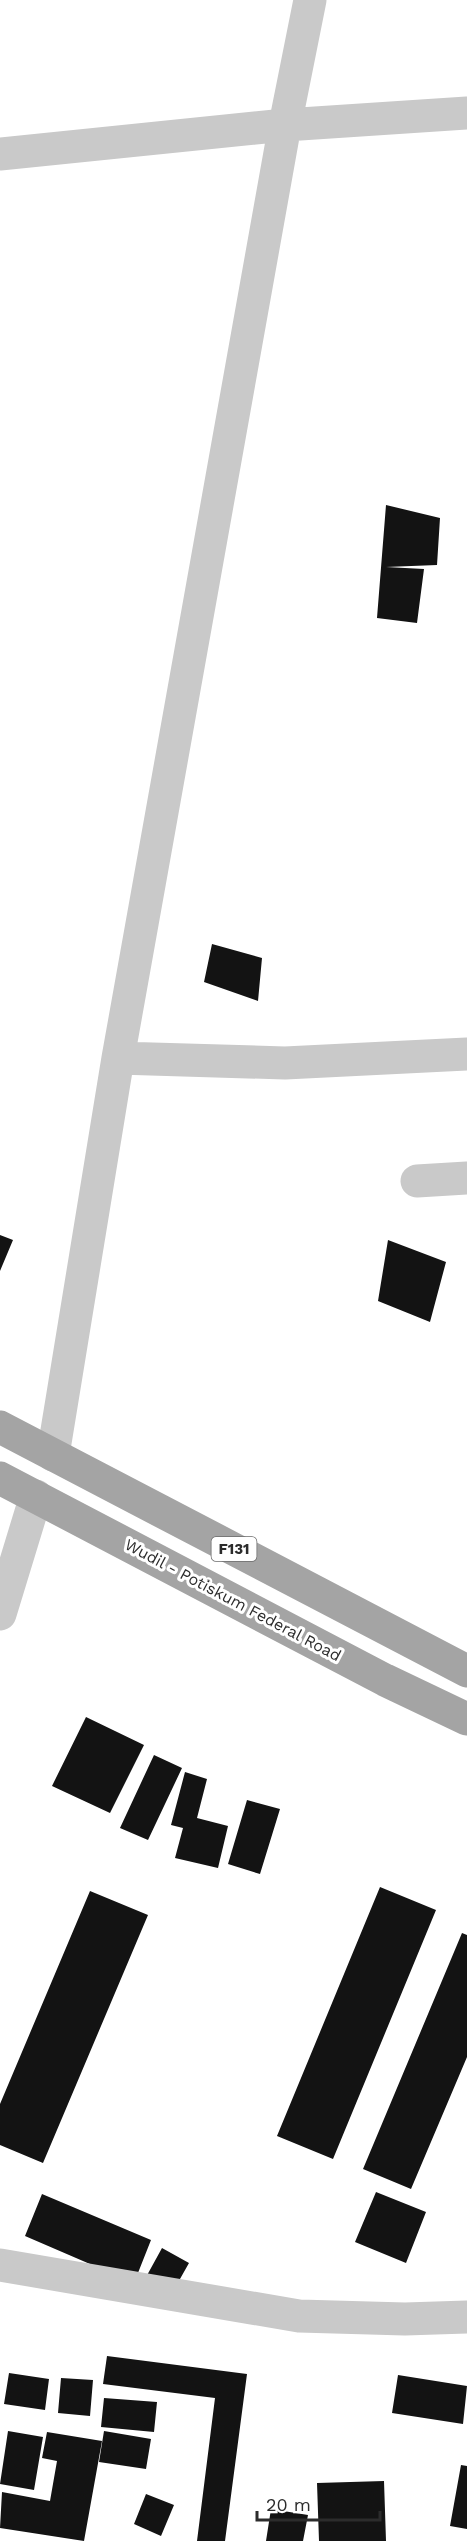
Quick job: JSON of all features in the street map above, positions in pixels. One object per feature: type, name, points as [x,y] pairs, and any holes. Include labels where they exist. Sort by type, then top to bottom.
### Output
[{"type":"main road","name":"F131","points":[[0,1427],[467,1671]]},
{"type":"main road","name":"Wudil - Potiskum Federal Road","points":[[0,1478],[384,1680],[467,1719]]},
{"type":"street","points":[[53,1455],[118,1058],[285,125],[310,0]]},
{"type":"street","points":[[0,154],[285,125],[467,113]]},
{"type":"street","points":[[118,1058],[285,1063],[467,1054]]},
{"type":"street","points":[[417,1181],[467,1178]]},
{"type":"street","points":[[0,1614],[36,1496]]},
{"type":"street","points":[[0,2265],[298,2316],[405,2319],[467,2317]]},
{"type":"building","points":[[386,505],[440,518],[437,565],[386,567],[424,569],[417,623],[377,618]]},
{"type":"building","points":[[212,944],[262,958],[258,1001],[204,982]]},
{"type":"building","points":[[0,1235],[13,1240],[0,1271]]},
{"type":"building","points":[[388,1240],[446,1262],[430,1322],[378,1301]]},
{"type":"building","points":[[86,1717],[144,1745],[110,1813],[52,1786]]},
{"type":"building","points":[[154,1755],[182,1768],[148,1840],[120,1828]]},
{"type":"building","points":[[185,1772],[207,1779],[197,1818],[228,1826],[218,1868],[175,1858],[183,1828],[171,1825]]},
{"type":"building","points":[[247,1800],[280,1809],[260,1874],[228,1864]]},
{"type":"building","points":[[380,1887],[436,1910],[333,2159],[277,2136]]},
{"type":"building","points":[[90,1891],[148,1915],[43,2163],[0,2145],[0,2104]]},
{"type":"building","points":[[462,1933],[467,1935],[467,2057],[411,2189],[363,2169]]},
{"type":"building","points":[[376,2192],[426,2212],[406,2263],[355,2242]]},
{"type":"building","points":[[42,2194],[151,2240],[134,2283],[25,2236]]},
{"type":"building","points":[[162,2248],[189,2263],[167,2302],[140,2288]]},
{"type":"building","points":[[107,2356],[247,2374],[225,2541],[197,2541],[215,2398],[103,2384]]},
{"type":"building","points":[[9,2373],[49,2379],[45,2410],[4,2404]]},
{"type":"building","points":[[398,2375],[467,2386],[463,2424],[392,2413]]},
{"type":"building","points":[[61,2378],[93,2380],[90,2416],[58,2413]]},
{"type":"building","points":[[104,2398],[157,2402],[154,2432],[101,2427]]},
{"type":"building","points":[[8,2431],[43,2437],[34,2490],[0,2484]]},
{"type":"building","points":[[104,2431],[151,2439],[146,2469],[99,2462]]},
{"type":"building","points":[[47,2432],[102,2441],[84,2541],[0,2528],[2,2492],[50,2501],[57,2461],[42,2458]]},
{"type":"building","points":[[461,2465],[467,2466],[467,2529],[450,2526]]},
{"type":"building","points":[[384,2481],[386,2541],[319,2541],[317,2483]]},
{"type":"building","points":[[146,2494],[174,2505],[161,2536],[134,2524]]},
{"type":"building","points":[[271,2509],[308,2515],[303,2541],[266,2541]]}]
